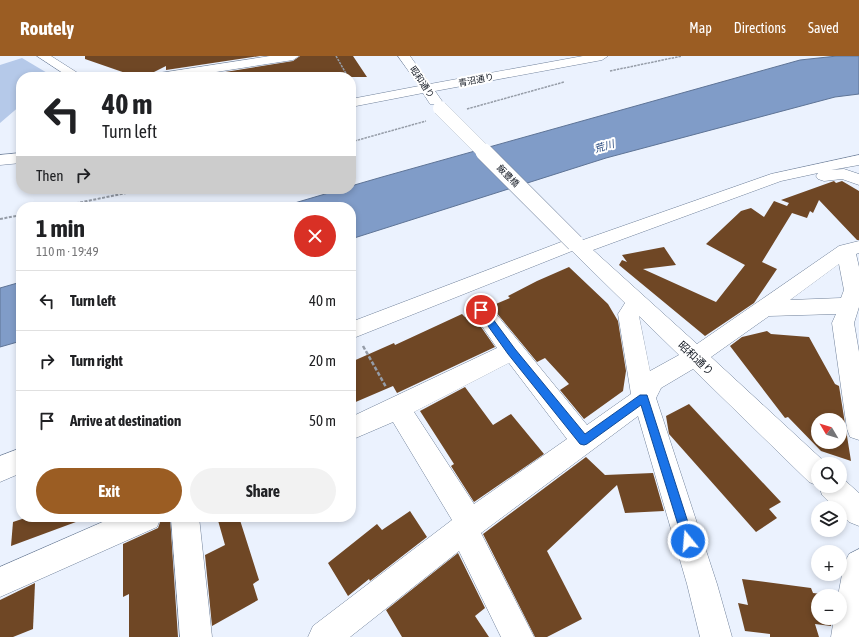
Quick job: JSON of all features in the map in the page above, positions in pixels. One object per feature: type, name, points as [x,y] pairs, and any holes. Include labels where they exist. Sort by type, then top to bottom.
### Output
[{"type":"street","points":[[43,56],[70,72]]},
{"type":"street","points":[[197,56],[200,72]]},
{"type":"street","points":[[210,72],[293,56]]},
{"type":"street","name":"昭和通り","points":[[404,56],[440,108]]},
{"type":"street","name":"青沼通り","points":[[356,102],[602,56]]},
{"type":"street","name":"飯豊橋","points":[[440,108],[577,245]]},
{"type":"street","points":[[0,160],[16,158]]},
{"type":"street","points":[[356,330],[577,245],[777,177],[859,160]]},
{"type":"street","points":[[777,177],[811,178],[844,174],[859,180]]},
{"type":"street","name":"昭和通り","points":[[577,245],[811,466]]},
{"type":"street","points":[[324,637],[466,526],[644,398],[652,381],[695,357],[852,248]]},
{"type":"street","points":[[852,248],[854,290],[851,312],[843,323],[856,400],[859,429]]},
{"type":"street","points":[[637,303],[628,314],[644,398],[702,584],[716,637]]},
{"type":"street","points":[[765,308],[851,312]]},
{"type":"street","points":[[481,310],[512,352],[584,441]]},
{"type":"street","points":[[356,427],[398,408],[512,352]]},
{"type":"street","points":[[398,408],[466,526],[518,637]]},
{"type":"street","points":[[0,469],[16,462]]},
{"type":"street","points":[[839,493],[859,512]]},
{"type":"street","points":[[0,582],[136,522]]},
{"type":"street","points":[[185,522],[196,637]]},
{"type":"street","points":[[848,637],[859,564]]},
{"type":"path","points":[[336,56],[345,72]]},
{"type":"path","points":[[608,71],[682,56]]},
{"type":"path","points":[[465,110],[571,80]]},
{"type":"path","points":[[356,141],[427,120]]},
{"type":"path","points":[[82,202],[122,194]]},
{"type":"path","points":[[0,219],[16,216]]},
{"type":"path","points":[[356,336],[398,408]]},
{"type":"shaded area","points":[[22,58],[46,72],[16,72],[16,109],[0,123],[0,65]]},
{"type":"water","name":"荒川","points":[[837,56],[859,56],[859,94],[835,97],[606,158],[356,237],[356,202],[298,202],[325,194],[356,194],[356,185],[800,60]]},
{"type":"water","points":[[16,283],[16,342],[0,347],[0,288]]},
{"type":"building","points":[[85,56],[260,56],[166,70],[166,66],[154,72],[123,72],[85,59]]},
{"type":"building","points":[[300,56],[353,56],[367,77],[356,77],[356,72],[225,72],[293,61]]},
{"type":"building","points":[[834,181],[836,183],[842,181],[859,191],[859,240],[857,240],[819,200],[813,213],[810,211],[807,218],[792,213],[762,262],[777,269],[754,303],[705,336],[619,265],[622,260],[627,262],[622,255],[664,247],[676,265],[643,269],[716,302],[745,265],[706,244],[741,211],[751,208],[764,217],[774,201],[787,206],[789,203],[781,200]]},
{"type":"building","points":[[569,267],[608,304],[618,321],[626,371],[623,391],[584,419],[560,390],[569,384],[545,358],[537,362],[491,306],[510,298],[508,296],[537,281]]},
{"type":"building","points":[[462,314],[465,317],[472,314],[495,347],[397,393],[393,386],[356,402],[356,360],[394,343],[395,345]]},
{"type":"building","points":[[767,331],[771,334],[809,337],[835,384],[839,386],[843,413],[811,413],[811,441],[788,417],[785,418],[730,346],[742,337]]},
{"type":"building","points":[[465,387],[493,425],[511,414],[544,454],[474,502],[451,466],[454,464],[420,411]]},
{"type":"building","points":[[689,404],[781,502],[769,509],[777,518],[756,532],[669,434],[666,416]]},
{"type":"building","points":[[847,436],[851,461],[847,460],[847,457],[839,457],[819,449],[847,449]]},
{"type":"building","points":[[586,457],[605,475],[653,473],[664,511],[625,513],[617,485],[547,551],[582,619],[547,637],[535,637],[483,534]]},
{"type":"building","points":[[410,511],[427,537],[348,596],[328,563],[377,524],[382,530]]},
{"type":"building","points":[[16,521],[76,522],[11,546],[13,522]]},
{"type":"building","points":[[160,522],[170,522],[178,637],[129,637],[129,594],[123,597],[123,544],[158,528]]},
{"type":"building","points":[[218,522],[241,522],[259,580],[253,584],[258,600],[212,626],[205,555],[225,545]]},
{"type":"building","points":[[458,553],[485,608],[475,616],[489,637],[402,637],[386,610]]},
{"type":"building","points":[[742,579],[811,588],[811,625],[815,625],[819,637],[770,637],[770,634],[745,631],[738,603],[748,605]]},
{"type":"building","points":[[35,583],[33,629],[13,637],[0,637],[0,600]]},
{"type":"route","points":[[481,310],[512,352],[584,441],[644,398],[688,541]]}]
